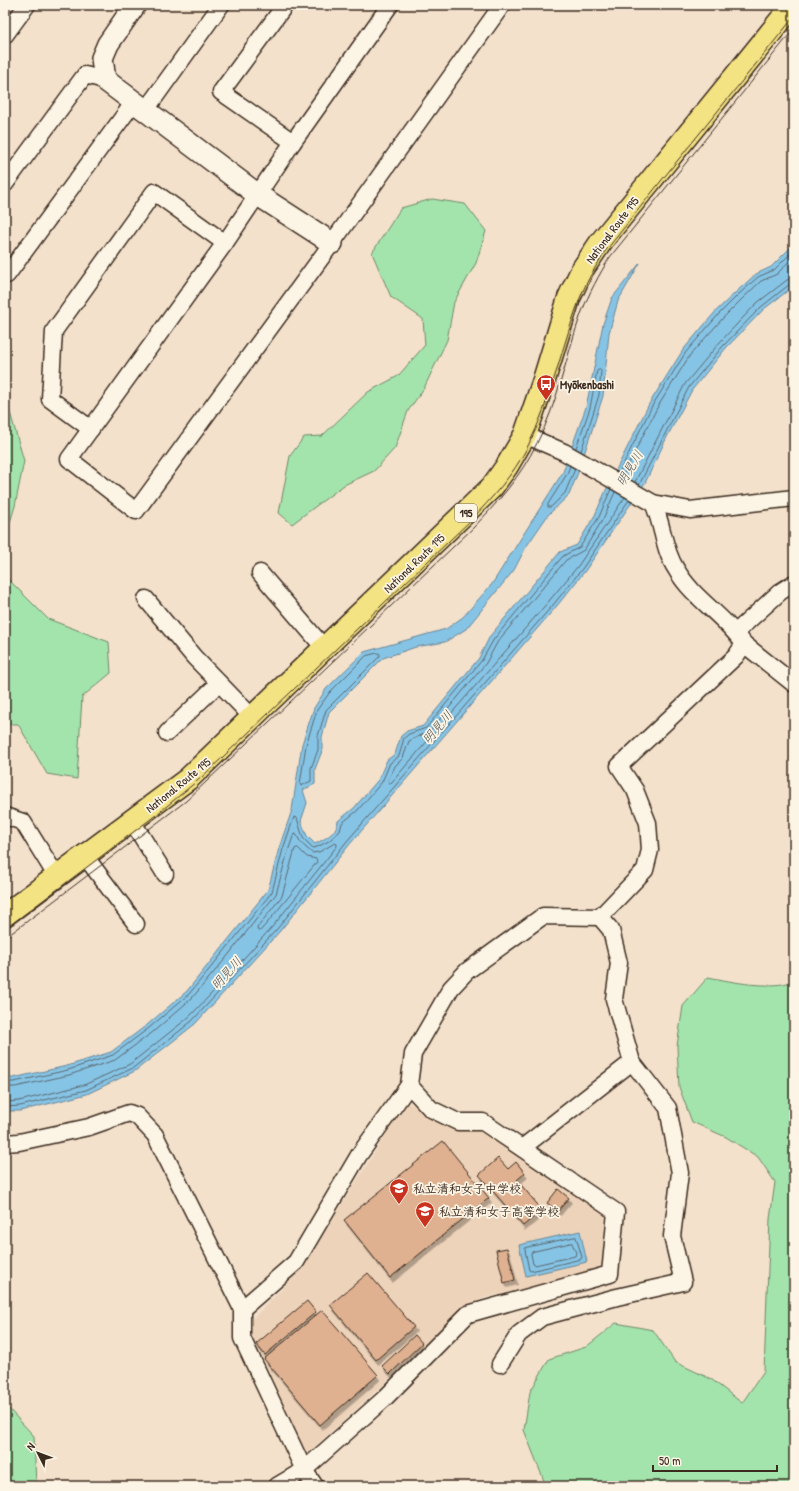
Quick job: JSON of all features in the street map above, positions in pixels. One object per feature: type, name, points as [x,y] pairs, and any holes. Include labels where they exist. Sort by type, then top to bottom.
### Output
[{"type":"highway","name":"National Route 195","points":[[5,915],[178,788],[325,649],[492,487],[507,466],[525,435],[544,380],[569,298],[582,270],[601,242],[793,5]]},
{"type":"street","points":[[5,35],[27,5]]},
{"type":"street","points":[[105,80],[102,58],[108,44],[135,5]]},
{"type":"street","points":[[7,275],[139,106],[221,5]]},
{"type":"street","points":[[285,5],[221,92],[293,142]]},
{"type":"street","points":[[390,5],[293,142],[225,243],[69,459],[136,511],[332,243],[502,5]]},
{"type":"street","points":[[5,184],[84,75],[105,80],[258,195],[332,243]]},
{"type":"street","points":[[91,429],[50,399],[54,331],[154,192],[225,243]]},
{"type":"street","points":[[525,435],[564,452],[648,500],[690,510],[794,498]]},
{"type":"street","points":[[648,500],[659,516],[668,554],[676,570],[689,588],[740,638],[794,684]]},
{"type":"street","points":[[260,573],[325,649]]},
{"type":"street","points":[[242,1309],[296,1262],[359,1155],[409,1085],[413,1054],[451,988],[467,971],[543,916],[600,917],[645,870],[650,850],[648,823],[635,790],[619,766],[736,656],[740,638],[780,592],[794,583]]},
{"type":"street","points":[[146,599],[194,657],[253,718]]},
{"type":"street","points":[[167,733],[220,683]]},
{"type":"street","points":[[5,816],[23,822],[57,877]]},
{"type":"street","points":[[132,821],[165,874]]},
{"type":"street","points":[[85,856],[136,924]]},
{"type":"street","points":[[500,1364],[519,1334],[542,1317],[617,1297],[683,1282],[672,1236],[680,1173],[668,1108],[632,1062],[614,999],[619,963],[611,930],[600,917]]},
{"type":"street","points":[[522,1148],[632,1062]]},
{"type":"street","points":[[277,1486],[304,1470],[385,1398],[468,1314],[610,1274],[616,1212],[483,1122],[458,1122],[431,1108],[409,1085]]},
{"type":"street","points":[[5,1143],[19,1142],[89,1127],[129,1113],[137,1116],[155,1135],[242,1309],[242,1338],[304,1470],[315,1486]]},
{"type":"shaded area","points":[[405,1104],[411,1104],[447,1126],[486,1132],[605,1215],[601,1270],[479,1299],[465,1305],[387,1381],[307,1454],[251,1347],[252,1319],[300,1271]]},
{"type":"green space","points":[[432,199],[465,204],[486,231],[476,263],[454,302],[447,340],[424,388],[408,411],[395,448],[374,471],[344,485],[292,524],[279,513],[290,456],[304,437],[322,436],[368,392],[398,376],[425,345],[423,319],[391,297],[372,253],[401,208]]},
{"type":"green space","points":[[5,395],[24,461],[15,506],[5,539]]},
{"type":"green space","points":[[5,576],[48,619],[109,642],[111,673],[82,697],[77,779],[47,774],[18,724],[5,724]]},
{"type":"green space","points":[[708,977],[740,983],[763,985],[784,984],[794,981],[794,1486],[546,1486],[524,1430],[530,1392],[549,1359],[586,1347],[616,1323],[653,1330],[675,1362],[711,1379],[742,1403],[764,1371],[770,1219],[775,1182],[758,1157],[726,1137],[692,1122],[679,1087],[677,1046],[683,1006]]},
{"type":"green space","points":[[5,1400],[7,1407],[34,1436],[36,1486],[5,1486]]},
{"type":"water","name":"明見川","points":[[794,244],[794,286],[764,309],[726,348],[692,390],[645,483],[585,571],[556,607],[350,844],[280,931],[195,1024],[135,1071],[87,1094],[20,1111],[5,1111],[5,1078],[13,1078],[67,1066],[111,1052],[147,1025],[187,991],[268,890],[279,848],[292,810],[302,744],[314,708],[326,689],[364,652],[446,629],[463,617],[492,584],[563,472],[586,407],[603,324],[612,298],[640,263],[618,301],[609,333],[603,396],[579,470],[569,495],[548,515],[526,547],[514,570],[466,629],[445,642],[416,647],[383,658],[329,712],[322,737],[322,751],[315,769],[315,784],[303,790],[307,803],[301,821],[307,836],[315,844],[327,838],[333,832],[338,821],[354,808],[378,780],[387,760],[395,754],[401,736],[407,731],[423,726],[479,658],[490,636],[560,552],[577,545],[595,515],[649,404],[683,350],[716,311],[756,274],[771,267]]},
{"type":"water","points":[[580,1231],[587,1262],[526,1276],[519,1245]]},
{"type":"building","points":[[443,1141],[489,1198],[390,1278],[344,1220]]},
{"type":"building","points":[[498,1158],[508,1169],[516,1162],[525,1173],[517,1180],[542,1210],[523,1226],[479,1175]]},
{"type":"building","points":[[558,1189],[569,1198],[558,1211],[547,1203]]},
{"type":"building","points":[[507,1248],[515,1280],[504,1283],[496,1250]]},
{"type":"building","points":[[368,1273],[414,1327],[376,1360],[330,1305]]},
{"type":"building","points":[[307,1301],[316,1312],[265,1355],[256,1344]]},
{"type":"building","points":[[322,1310],[378,1375],[320,1425],[264,1359]]},
{"type":"building","points":[[415,1335],[422,1343],[390,1374],[382,1366]]},
{"type":"tram line","points":[[5,929],[156,815],[202,777],[471,520],[494,495],[509,477],[527,448],[536,429],[582,293],[604,253],[794,17]]},
{"type":"tram line","points":[[5,938],[186,801],[473,528],[492,508],[516,478],[537,443],[551,412],[581,314],[594,284],[610,257],[794,29]]},
{"type":"place","name":"Myōkenbashi","points":[[546,401]]},
{"type":"place","name":"私立清和女子中学校","points":[[399,1205]]},
{"type":"place","name":"私立清和女子高等学校","points":[[425,1228]]}]
